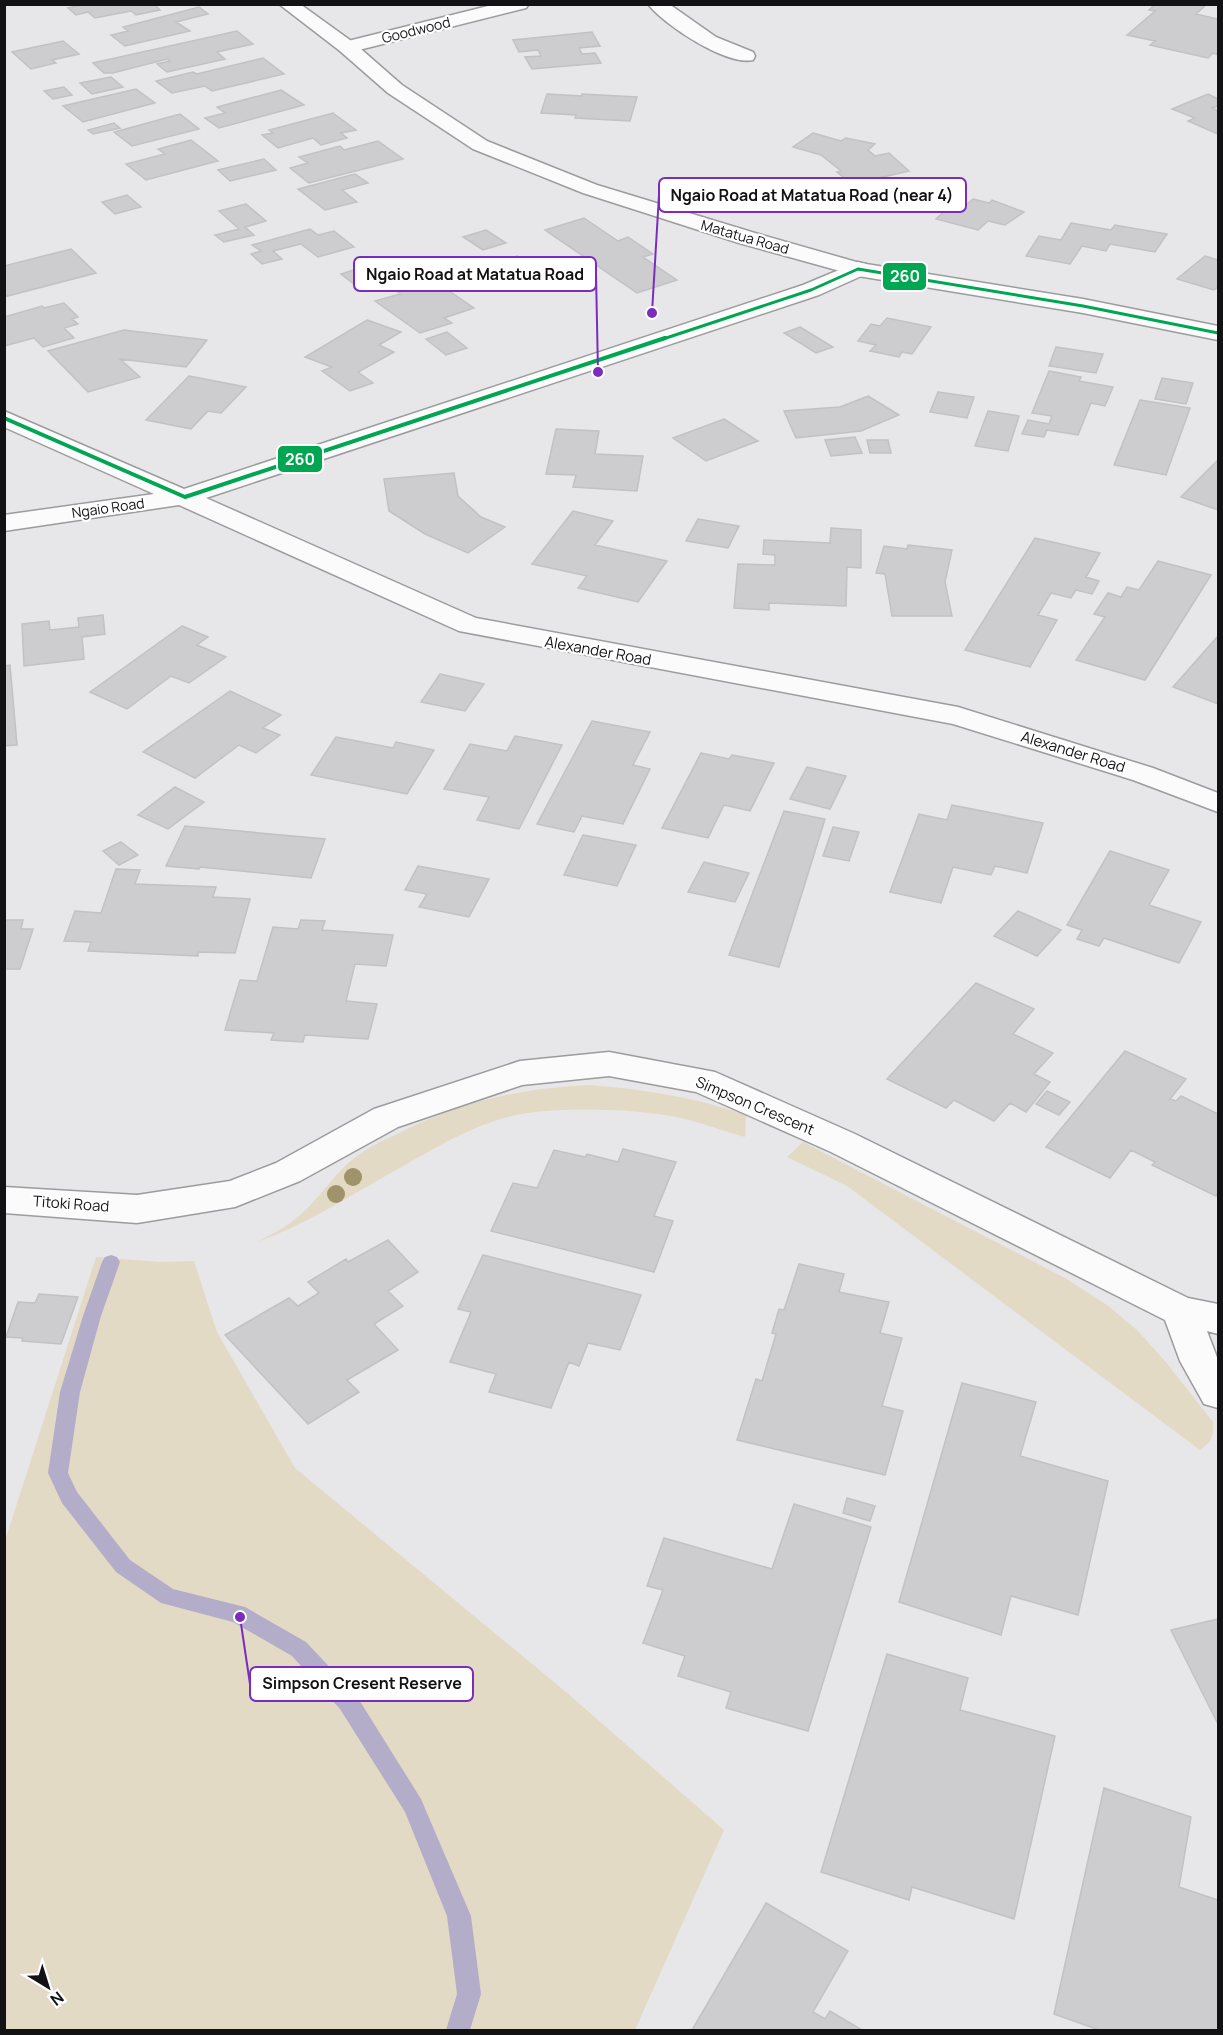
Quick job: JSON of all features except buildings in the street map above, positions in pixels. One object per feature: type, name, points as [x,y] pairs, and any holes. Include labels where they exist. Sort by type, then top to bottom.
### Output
[{"type":"street","name":"Matatua Road","points":[[288,4],[347,47],[395,89],[480,145],[590,189],[747,238],[858,269],[1083,306],[1218,333]]},
{"type":"street","name":"Goodwood","points":[[347,47],[520,4]]},
{"type":"street","points":[[657,4],[697,35],[719,48],[746,56]]},
{"type":"street","name":"Ngaio Road","points":[[4,523],[185,497],[811,290],[858,269]]},
{"type":"street","name":"Alexander Road","points":[[4,418],[469,625],[958,716],[1143,774],[1218,803]]},
{"type":"street","name":"Simpson Crescent","points":[[137,1209],[235,1194],[288,1172],[386,1118],[520,1073],[609,1064],[703,1081],[843,1143],[1180,1311],[1218,1319]]},
{"type":"street","name":"Titoki Road","points":[[4,1200],[137,1209]]},
{"type":"street","points":[[1180,1311],[1199,1361],[1218,1393]]},
{"type":"shaded area","points":[[588,1085],[668,1095],[707,1103],[746,1115],[745,1137],[689,1120],[622,1111],[545,1111],[504,1118],[472,1129],[320,1213],[256,1242],[295,1219],[342,1169],[378,1143],[442,1114],[489,1099],[537,1090]]},
{"type":"shaded area","points":[[803,1142],[1065,1278],[1107,1305],[1137,1330],[1165,1361],[1213,1422],[1213,1432],[1209,1442],[1200,1450],[847,1186],[787,1157]]},
{"type":"shaded area","points":[[96,1257],[160,1262],[194,1261],[217,1332],[295,1468],[566,1692],[724,1830],[635,2030],[5,2030],[5,1541]]},
{"type":"waterway","points":[[111,1262],[92,1316],[70,1392],[58,1473],[69,1497],[123,1566],[168,1597],[238,1614],[299,1649],[348,1702],[413,1806],[459,1916],[469,1994],[458,2030]]},
{"type":"transit line","name":"260","points":[[4,418],[185,497],[811,290],[858,269],[1083,306],[1218,333]]},
{"type":"place","name":"Ngaio Road at Matatua Road (near 4)","points":[[652,313]]},
{"type":"place","name":"Ngaio Road at Matatua Road","points":[[598,372]]},
{"type":"place","name":"Simpson Cresent Reserve","points":[[240,1617]]}]
